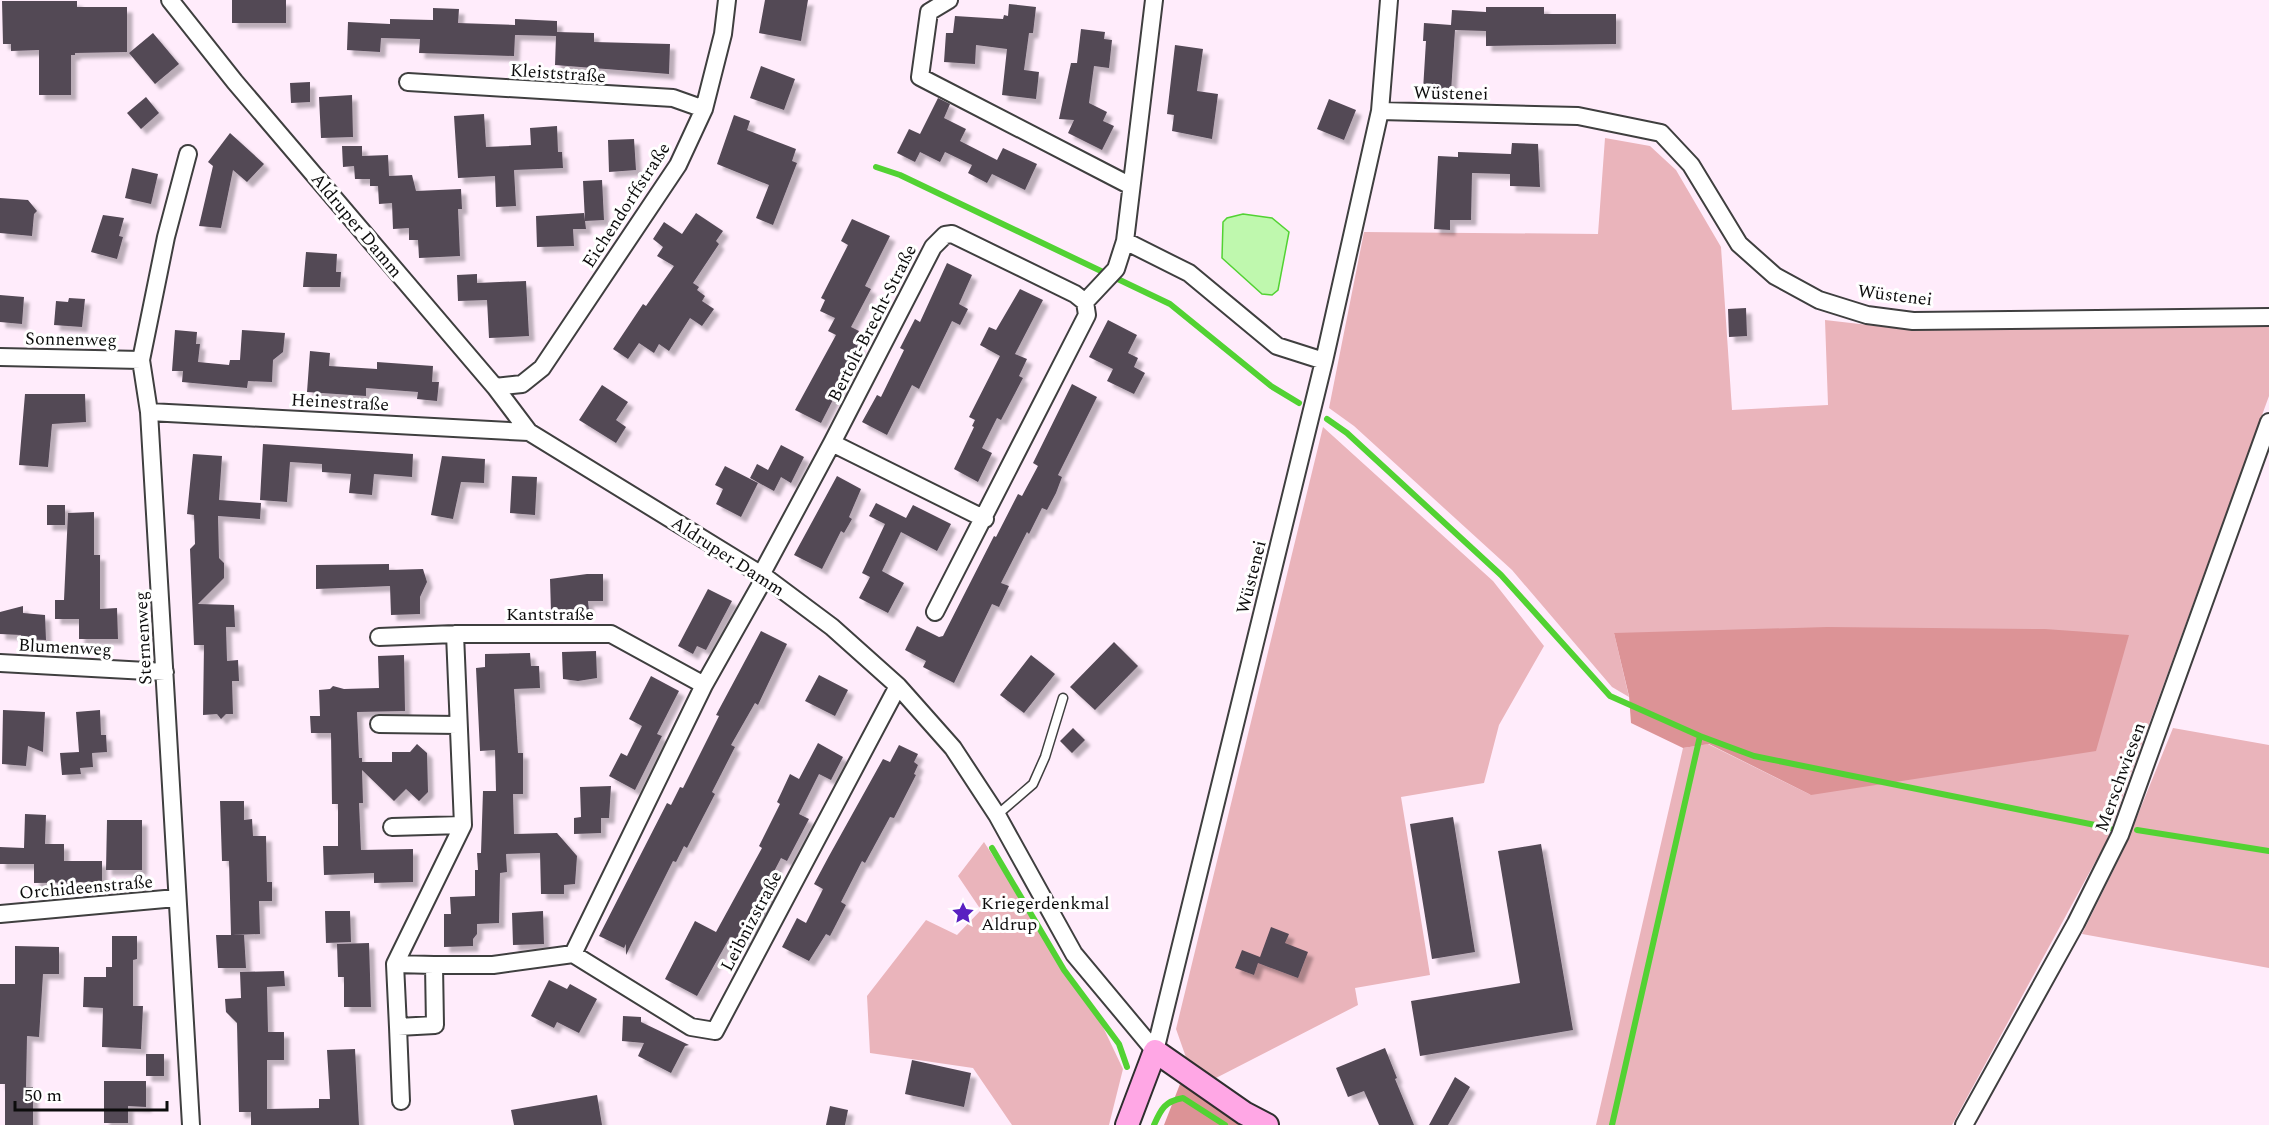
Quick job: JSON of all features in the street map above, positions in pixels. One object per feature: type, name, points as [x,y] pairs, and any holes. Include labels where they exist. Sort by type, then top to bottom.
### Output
[{"type":"street","name":"Aldruper Damm","points":[[170,0],[235,82],[495,387],[529,432],[763,576],[832,627],[898,686],[953,748],[997,815],[1074,954],[1155,1051],[1245,1113],[1267,1125]]},
{"type":"street","name":"Eichendorffstraße","points":[[495,387],[522,384],[542,368],[678,165],[704,109],[723,34],[727,0]]},
{"type":"street","points":[[949,0],[929,12],[920,78],[1131,186]]},
{"type":"street","points":[[935,612],[985,519],[1087,315],[1085,302],[1105,284],[1116,269],[1125,241],[1154,0]]},
{"type":"street","name":"Wüstenei","points":[[1155,1051],[1324,361],[1380,111],[1389,0]]},
{"type":"street","name":"Kleiststraße","points":[[408,82],[673,98],[704,109]]},
{"type":"street","name":"Wüstenei","points":[[1380,111],[1578,116],[1661,133],[1691,165],[1739,244],[1775,276],[1819,300],[1867,315],[1913,321],[2269,317]]},
{"type":"street","name":"Sternenweg","points":[[188,154],[166,237],[141,360],[149,412],[191,1125]]},
{"type":"street","name":"Bertolt-Brecht-Straße","points":[[763,576],[933,247],[945,235],[952,234],[1075,294],[1085,302]]},
{"type":"street","points":[[1125,241],[1189,273],[1277,346],[1324,361]]},
{"type":"street","name":"Sonnenweg","points":[[0,357],[141,360]]},
{"type":"street","name":"Heinestraße","points":[[149,412],[529,432]]},
{"type":"street","name":"Merschwiesen","points":[[1964,1125],[2076,923],[2120,836],[2269,422]]},
{"type":"street","points":[[832,443],[985,519]]},
{"type":"street","points":[[395,964],[493,964],[573,954],[704,686],[763,576]]},
{"type":"street","points":[[401,1101],[395,964],[463,825],[455,634]]},
{"type":"street","name":"Kantstraße","points":[[379,637],[455,634],[611,634],[704,686]]},
{"type":"street","name":"Blumenweg","points":[[0,663],[165,672]]},
{"type":"street","name":"Leibnizstraße","points":[[573,954],[691,1027],[715,1031],[898,686]]},
{"type":"street","points":[[379,724],[458,725]]},
{"type":"street","points":[[392,827],[463,825]]},
{"type":"street","name":"Orchideenstraße","points":[[0,914],[176,898]]},
{"type":"street","points":[[398,1027],[435,1025],[434,965]]},
{"type":"street","points":[[1127,1125],[1155,1051]]},
{"type":"lane","points":[[997,815],[1014,803],[1033,784],[1045,757],[1063,698]]},
{"type":"shaded area","points":[[1605,138],[1650,146],[1676,170],[1721,247],[1732,410],[1828,405],[1825,320],[1903,329],[2269,325],[2269,396],[2106,842],[1952,1125],[1596,1125],[1683,748],[1708,744],[1811,795],[1614,633],[1629,697],[1612,687],[1512,570],[1354,426],[1329,408],[1364,232],[1598,234]]},
{"type":"shaded area","points":[[1243,214],[1272,218],[1289,232],[1278,290],[1272,295],[1262,294],[1222,258],[1223,222],[1227,218]]},
{"type":"shaded area","points":[[1323,427],[1493,581],[1544,646],[1499,725],[1484,783],[1401,797],[1430,975],[1355,988],[1358,1005],[1214,1079],[1188,1063],[1176,1029]]},
{"type":"shaded area","points":[[1827,627],[2045,629],[2129,635],[2096,751],[1811,795],[1709,744],[1683,748],[1631,723],[1629,696],[1614,633]]},
{"type":"shaded area","points":[[2173,728],[2269,745],[2269,968],[2082,934],[2124,849]]},
{"type":"shaded area","points":[[984,842],[1103,1027],[1123,1069],[1109,1125],[1012,1125],[973,1068],[870,1053],[867,996],[926,920],[957,935],[981,910],[958,876]]},
{"type":"shaded area","points":[[1180,1084],[1249,1125],[1164,1125]]},
{"type":"building","points":[[232,0],[286,0],[286,23],[232,23]]},
{"type":"building","points":[[765,0],[808,0],[801,41],[759,33]]},
{"type":"building","points":[[2,1],[77,1],[77,7],[127,7],[127,52],[75,53],[71,55],[71,95],[39,95],[39,50],[11,51],[11,44],[3,44]]},
{"type":"building","points":[[1009,4],[1036,7],[1033,33],[1029,33],[1024,70],[1039,72],[1036,99],[1002,95],[1007,49],[976,45],[975,64],[944,62],[946,33],[953,33],[955,16],[1003,19],[1004,15],[1008,16]]},
{"type":"building","points":[[1486,7],[1544,7],[1544,14],[1616,14],[1616,44],[1486,46],[1486,31],[1455,30],[1451,92],[1423,90],[1426,41],[1423,41],[1424,23],[1451,25],[1452,10],[1486,12]]},
{"type":"building","points":[[433,8],[459,9],[458,23],[515,25],[515,19],[557,21],[557,32],[594,33],[594,42],[670,44],[669,74],[555,65],[556,36],[515,35],[514,56],[419,53],[420,39],[381,38],[380,52],[347,50],[348,22],[390,24],[390,19],[433,20]]},
{"type":"building","points":[[1081,29],[1105,32],[1104,39],[1112,40],[1109,68],[1094,66],[1089,103],[1107,112],[1103,121],[1114,126],[1102,150],[1068,133],[1074,120],[1059,119],[1071,63],[1077,63]]},
{"type":"building","points":[[153,33],[179,64],[155,84],[129,53]]},
{"type":"building","points":[[1175,45],[1203,49],[1197,91],[1218,94],[1212,139],[1172,131],[1174,115],[1167,114]]},
{"type":"building","points":[[761,66],[795,79],[784,110],[750,98]]},
{"type":"building","points":[[310,82],[310,102],[291,103],[290,83]]},
{"type":"building","points":[[352,95],[353,137],[321,138],[319,97]]},
{"type":"building","points":[[146,97],[159,113],[141,129],[127,113]]},
{"type":"building","points":[[938,98],[950,104],[944,118],[966,129],[960,141],[997,160],[1003,148],[1037,164],[1025,190],[992,174],[987,183],[968,173],[972,165],[945,152],[940,162],[920,152],[915,162],[897,153],[909,129],[920,134]]},
{"type":"building","points":[[1329,99],[1356,110],[1344,140],[1317,129]]},
{"type":"building","points":[[484,114],[486,147],[531,145],[530,128],[557,126],[558,152],[562,152],[563,168],[514,170],[516,206],[496,207],[495,176],[458,178],[454,116]]},
{"type":"building","points":[[734,115],[750,121],[747,130],[796,149],[792,161],[797,163],[773,225],[756,218],[769,185],[717,164]]},
{"type":"building","points":[[230,133],[264,164],[247,182],[233,170],[221,228],[199,226],[213,166],[208,162]]},
{"type":"building","points":[[634,139],[636,170],[609,172],[608,140]]},
{"type":"building","points":[[1512,143],[1538,144],[1540,187],[1510,186],[1510,174],[1472,173],[1471,220],[1450,220],[1450,230],[1434,229],[1438,156],[1458,157],[1458,152],[1511,154]]},
{"type":"building","points":[[342,146],[362,146],[362,156],[388,155],[389,176],[412,175],[416,191],[461,189],[462,209],[458,209],[460,256],[419,258],[418,240],[409,240],[409,228],[393,229],[392,203],[379,204],[378,186],[370,186],[370,179],[355,179],[354,166],[343,167]]},
{"type":"building","points":[[132,168],[158,174],[151,204],[125,198]]},
{"type":"building","points":[[602,180],[604,220],[585,221],[583,181]]},
{"type":"building","points":[[0,198],[28,200],[37,211],[34,214],[32,236],[0,233]]},
{"type":"building","points":[[584,213],[586,229],[573,229],[574,246],[537,247],[536,216]]},
{"type":"building","points":[[696,213],[723,231],[716,241],[719,244],[693,283],[699,287],[697,290],[705,296],[702,301],[714,309],[702,326],[690,318],[669,351],[659,344],[654,353],[639,343],[628,359],[613,349],[643,304],[646,306],[674,266],[657,256],[663,247],[653,239],[664,222],[682,234]]},
{"type":"building","points":[[103,215],[124,218],[119,236],[123,237],[117,259],[91,252]]},
{"type":"building","points":[[852,219],[890,236],[865,286],[871,289],[851,327],[859,331],[853,343],[860,347],[821,423],[795,410],[836,335],[828,331],[835,318],[820,311],[825,300],[821,298],[848,245],[841,241]]},
{"type":"building","points":[[306,252],[337,254],[336,272],[341,272],[340,287],[303,287]]},
{"type":"building","points":[[947,263],[972,275],[959,304],[968,309],[960,325],[952,321],[919,389],[912,385],[887,435],[862,422],[877,395],[881,397],[904,350],[900,348],[915,319],[920,322]]},
{"type":"building","points":[[477,274],[477,283],[526,281],[529,336],[489,338],[487,300],[458,301],[457,275]]},
{"type":"building","points":[[1020,289],[1043,300],[1015,354],[1027,359],[1019,376],[1023,378],[1001,420],[997,418],[982,448],[992,453],[978,482],[954,469],[974,427],[972,426],[975,420],[969,417],[1000,356],[980,345],[989,327],[996,330]]},
{"type":"building","points":[[0,295],[24,297],[22,324],[0,322]]},
{"type":"building","points":[[69,298],[85,299],[82,327],[54,325],[56,301],[68,302]]},
{"type":"building","points":[[1746,308],[1747,336],[1729,337],[1728,309]]},
{"type":"building","points":[[1108,320],[1137,335],[1128,353],[1138,358],[1134,367],[1145,373],[1134,394],[1107,381],[1113,369],[1089,357]]},
{"type":"building","points":[[175,330],[197,332],[196,344],[200,344],[198,362],[229,365],[230,360],[240,360],[242,330],[285,333],[283,352],[273,360],[272,382],[248,381],[247,388],[182,382],[183,371],[172,371]]},
{"type":"building","points":[[310,351],[330,353],[329,366],[377,369],[377,362],[433,366],[432,382],[439,382],[437,401],[417,399],[418,392],[366,388],[366,396],[307,392]]},
{"type":"building","points":[[1072,384],[1097,397],[1058,475],[1062,477],[1056,493],[1047,510],[1042,508],[1029,534],[1027,532],[1001,583],[1009,586],[999,607],[992,604],[954,683],[923,667],[926,661],[905,650],[917,626],[939,637],[943,636],[994,536],[996,537],[1018,494],[1022,496],[1038,466],[1033,463]]},
{"type":"building","points":[[602,385],[628,402],[616,420],[626,427],[616,443],[579,420]]},
{"type":"building","points":[[25,394],[85,394],[86,422],[52,424],[48,467],[19,465]]},
{"type":"building","points":[[263,444],[413,454],[412,477],[374,474],[372,495],[349,493],[351,474],[322,472],[322,464],[290,462],[287,502],[260,500]]},
{"type":"building","points":[[781,445],[804,457],[791,483],[781,477],[774,491],[750,478],[757,464],[768,470]]},
{"type":"building","points":[[193,454],[222,456],[219,500],[261,503],[260,519],[218,516],[219,558],[224,563],[224,578],[198,604],[234,605],[235,627],[226,627],[227,661],[238,660],[239,681],[232,681],[233,714],[226,714],[221,719],[217,714],[203,715],[204,645],[194,645],[190,549],[195,544],[194,515],[187,514]]},
{"type":"building","points":[[442,456],[485,459],[484,483],[461,482],[453,519],[431,515]]},
{"type":"building","points":[[725,466],[758,483],[741,517],[716,504],[723,489],[715,485]]},
{"type":"building","points":[[512,476],[537,477],[535,515],[510,513]]},
{"type":"building","points":[[837,476],[861,489],[849,517],[852,519],[844,533],[841,531],[822,569],[794,555]]},
{"type":"building","points":[[876,503],[906,518],[913,505],[951,524],[937,551],[901,532],[882,571],[904,583],[888,613],[859,598],[870,577],[862,573],[885,524],[869,516]]},
{"type":"building","points":[[47,505],[65,505],[65,525],[47,525]]},
{"type":"building","points":[[94,512],[94,555],[100,555],[100,609],[117,608],[118,639],[79,639],[79,619],[55,619],[55,600],[64,600],[68,513]]},
{"type":"building","points":[[389,564],[389,570],[423,569],[427,582],[420,597],[420,614],[391,615],[390,586],[316,589],[316,565]]},
{"type":"building","points":[[603,574],[603,601],[588,601],[589,611],[577,611],[577,614],[551,612],[550,579]]},
{"type":"building","points":[[708,589],[732,601],[706,650],[697,646],[693,654],[678,646]]},
{"type":"building","points":[[23,606],[23,613],[45,615],[46,640],[21,639],[21,635],[0,634],[0,612]]},
{"type":"building","points":[[761,631],[787,644],[758,705],[755,703],[731,745],[735,747],[712,792],[715,794],[687,848],[684,846],[676,862],[673,861],[626,955],[626,944],[624,948],[599,936],[667,803],[671,805],[680,787],[683,788],[719,716],[716,715]]},
{"type":"building","points":[[1114,642],[1138,666],[1095,710],[1070,687]]},
{"type":"building","points":[[596,651],[597,678],[578,681],[563,679],[562,652]]},
{"type":"building","points":[[530,653],[531,666],[539,666],[540,688],[514,689],[518,753],[523,753],[523,794],[513,794],[514,834],[557,833],[577,856],[575,884],[564,885],[564,894],[541,894],[540,853],[506,854],[507,872],[500,873],[499,923],[477,924],[473,946],[444,947],[444,914],[451,914],[450,897],[475,896],[477,853],[481,853],[483,791],[496,791],[495,750],[480,751],[476,668],[485,667],[485,654]]},
{"type":"building","points":[[404,655],[405,711],[357,712],[359,758],[362,758],[362,762],[392,762],[392,752],[410,752],[417,744],[427,753],[428,792],[419,801],[406,789],[394,801],[362,770],[363,803],[359,803],[361,850],[413,849],[413,882],[374,883],[374,873],[324,875],[323,846],[338,846],[338,804],[332,804],[331,733],[311,733],[310,716],[320,716],[319,690],[330,689],[333,686],[344,689],[379,688],[378,656]]},
{"type":"building","points":[[1031,655],[1055,674],[1024,713],[1000,695]]},
{"type":"building","points":[[819,675],[848,690],[835,716],[805,701]]},
{"type":"building","points":[[651,676],[679,691],[657,734],[662,736],[635,790],[609,776],[621,753],[627,756],[642,726],[629,719]]},
{"type":"building","points":[[3,710],[45,712],[43,752],[28,746],[26,766],[2,764]]},
{"type":"building","points":[[100,710],[101,735],[106,735],[107,752],[92,753],[93,767],[80,768],[81,774],[62,775],[60,753],[79,752],[76,712]]},
{"type":"building","points":[[1073,728],[1085,740],[1072,753],[1060,741]]},
{"type":"building","points":[[818,743],[843,757],[831,780],[819,774],[799,814],[809,819],[787,861],[781,858],[766,887],[772,890],[752,930],[749,929],[742,943],[730,937],[697,996],[665,979],[695,921],[716,932],[762,848],[759,846],[780,804],[777,802],[790,774],[799,779]]},
{"type":"building","points":[[899,745],[918,754],[914,762],[918,765],[914,774],[916,775],[894,818],[890,817],[865,863],[862,861],[841,902],[846,905],[830,936],[826,934],[809,961],[782,947],[797,918],[806,923],[823,889],[814,884],[883,759],[890,762]]},
{"type":"building","points":[[611,786],[609,818],[601,818],[601,833],[574,834],[574,818],[581,817],[580,787]]},
{"type":"building","points":[[220,801],[244,801],[244,820],[252,819],[253,836],[266,836],[267,882],[272,882],[272,901],[259,901],[260,934],[233,935],[244,935],[246,968],[218,968],[216,935],[231,935],[229,861],[222,861]]},
{"type":"building","points":[[25,814],[46,815],[45,844],[64,844],[64,861],[102,861],[102,882],[34,883],[34,864],[0,864],[0,847],[24,848]]},
{"type":"building","points":[[1453,817],[1475,952],[1432,959],[1410,824]]},
{"type":"building","points":[[107,820],[142,820],[142,870],[106,870]]},
{"type":"building","points":[[1541,844],[1573,1030],[1420,1056],[1411,1001],[1520,983],[1498,851]]},
{"type":"building","points":[[325,911],[350,911],[351,942],[326,943]]},
{"type":"building","points":[[543,911],[544,944],[513,945],[512,913]]},
{"type":"building","points":[[1271,927],[1289,934],[1285,943],[1308,952],[1298,978],[1258,963],[1254,975],[1235,968],[1242,950],[1260,957]]},
{"type":"building","points":[[112,936],[137,936],[137,959],[133,960],[133,1006],[143,1006],[141,1049],[102,1047],[103,1008],[83,1007],[84,977],[106,977],[106,967],[112,967]]},
{"type":"building","points":[[369,943],[371,1007],[344,1007],[344,977],[338,977],[337,944]]},
{"type":"building","points":[[15,946],[59,947],[59,974],[43,974],[39,1037],[27,1036],[26,1087],[33,1087],[33,1125],[5,1125],[5,1084],[0,1084],[0,984],[15,984]]},
{"type":"building","points":[[284,971],[285,986],[267,987],[268,1032],[284,1032],[284,1060],[267,1060],[267,1109],[319,1108],[319,1099],[330,1099],[327,1050],[355,1049],[359,1125],[251,1125],[251,1112],[239,1112],[237,1023],[226,1012],[225,999],[241,998],[240,972]]},
{"type":"building","points":[[549,980],[567,989],[570,984],[597,999],[579,1033],[557,1022],[554,1028],[531,1016]]},
{"type":"building","points":[[623,1016],[641,1017],[641,1022],[689,1045],[685,1046],[671,1073],[638,1056],[644,1043],[622,1041]]},
{"type":"building","points":[[1385,1048],[1414,1125],[1379,1125],[1364,1091],[1348,1097],[1336,1068]]},
{"type":"building","points":[[146,1054],[164,1054],[164,1076],[146,1076]]},
{"type":"building","points":[[912,1060],[971,1073],[964,1107],[905,1094]]},
{"type":"building","points":[[1455,1077],[1470,1087],[1448,1125],[1429,1125]]},
{"type":"building","points":[[104,1081],[146,1081],[146,1107],[128,1106],[128,1123],[104,1123]]},
{"type":"building","points":[[597,1095],[602,1125],[514,1125],[511,1110]]},
{"type":"building","points":[[830,1106],[848,1110],[845,1125],[826,1125]]},
{"type":"waterway","points":[[876,167],[900,175],[1170,304],[1271,386],[1299,403]]},
{"type":"waterway","points":[[1327,419],[1347,433],[1501,575],[1610,696],[1700,736]]},
{"type":"waterway","points":[[1612,1125],[1700,736],[1754,756],[2110,828]]},
{"type":"waterway","points":[[2137,830],[2269,851]]},
{"type":"waterway","points":[[992,848],[1064,970],[1119,1044],[1127,1067]]},
{"type":"waterway","points":[[1154,1125],[1164,1107],[1172,1101],[1183,1098],[1225,1125]]},
{"type":"place","name":"Kriegerdenkmal Aldrup","points":[[963,913]]}]
